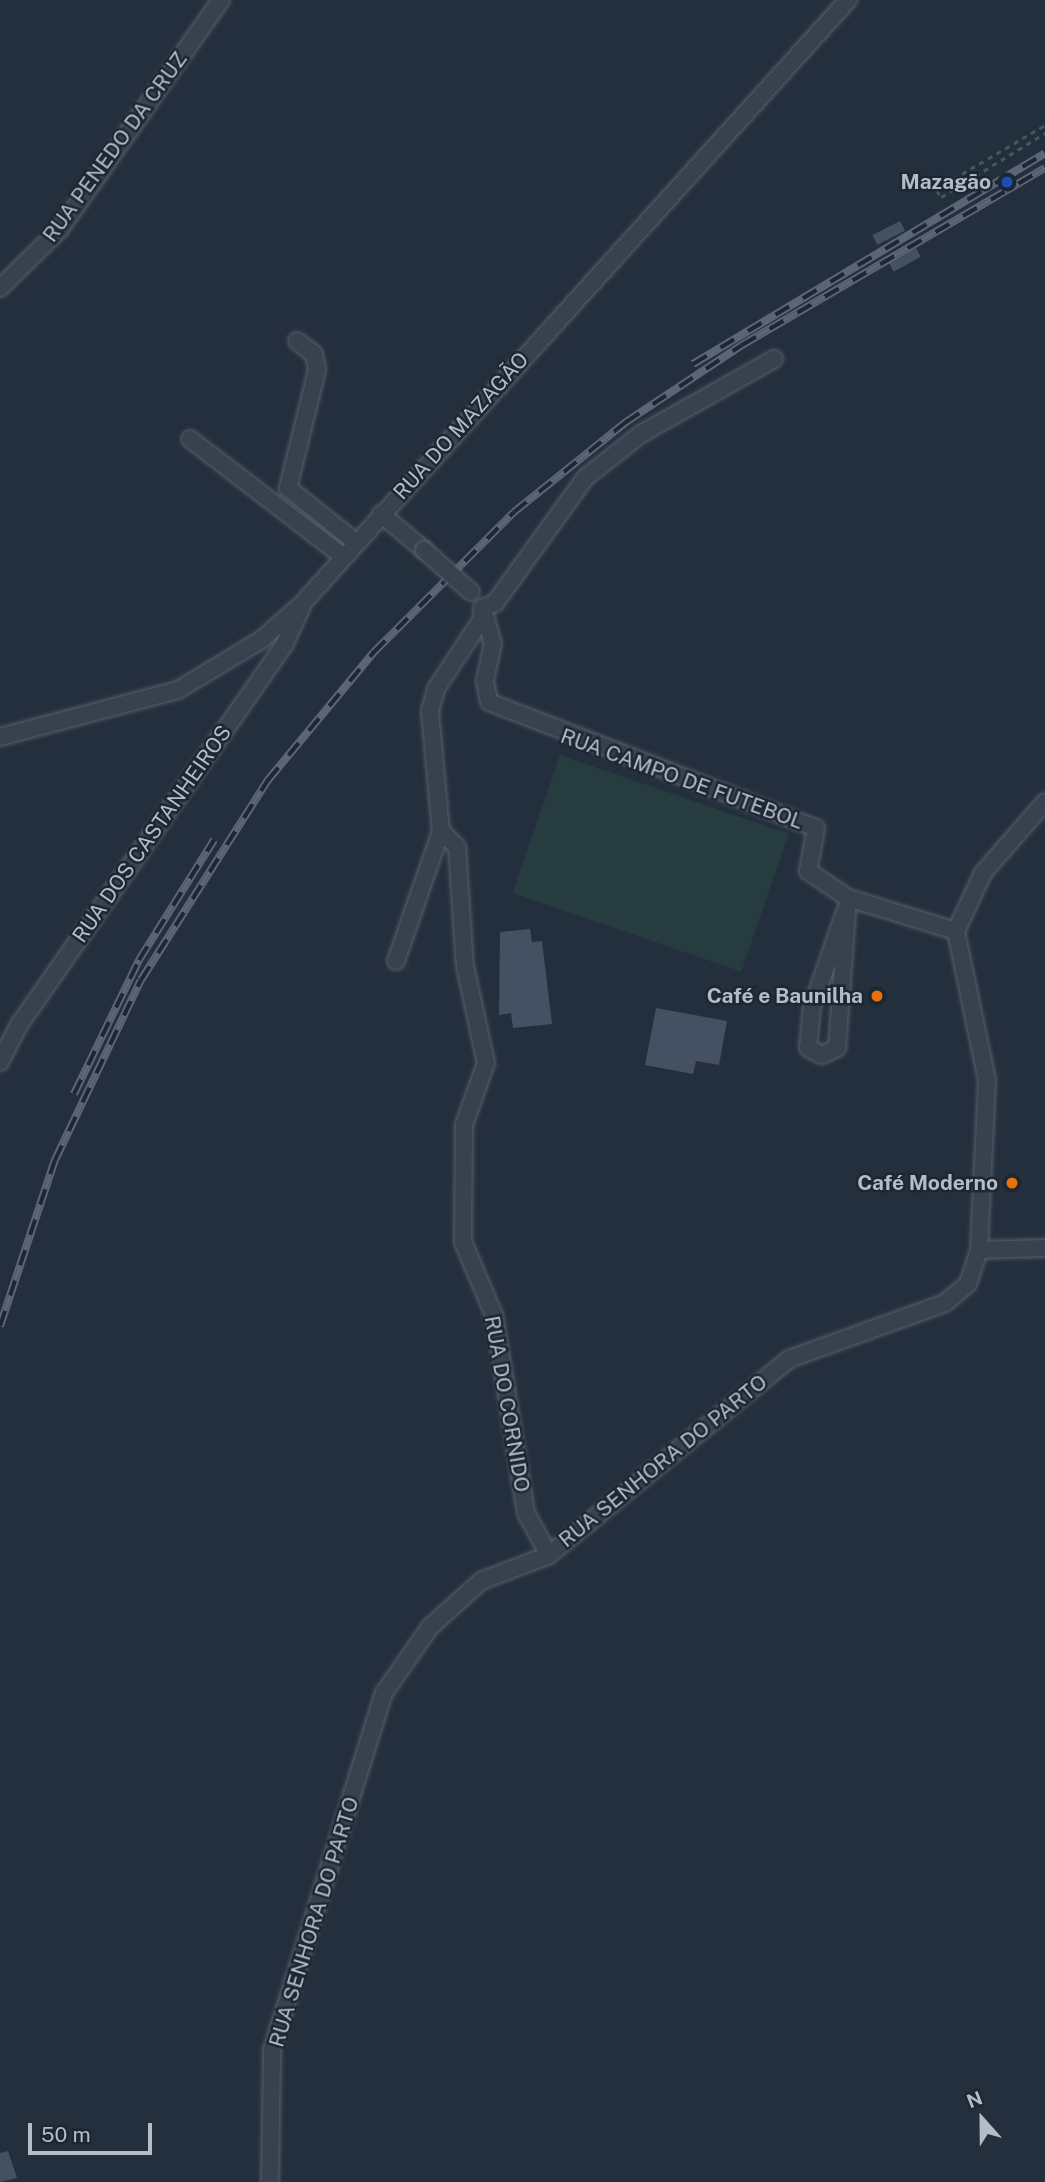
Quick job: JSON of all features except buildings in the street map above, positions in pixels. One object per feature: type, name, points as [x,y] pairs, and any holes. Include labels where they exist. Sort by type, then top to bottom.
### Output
[{"type":"street","name":"RUA PENEDO DA CRUZ","points":[[0,288],[60,229],[221,0]]},
{"type":"street","name":"RUA DO MAZAGÃO","points":[[0,737],[178,690],[228,664],[301,605],[848,0]]},
{"type":"street","points":[[297,341],[314,354],[317,370],[287,474],[288,488],[357,543]]},
{"type":"street","name":"RUA DO CORNIDO","points":[[549,1555],[526,1513],[494,1315],[463,1242],[464,1125],[486,1063],[465,965],[457,847],[441,831],[430,711],[436,689],[482,608],[495,603],[585,478],[641,434],[774,359]]},
{"type":"street","points":[[190,439],[344,557]]},
{"type":"street","points":[[381,514],[471,592],[482,608]]},
{"type":"street","name":"RUA DOS CASTANHEIROS","points":[[0,1062],[19,1025],[285,643],[301,605]]},
{"type":"street","name":"RUA CAMPO DE FUTEBOL","points":[[482,608],[493,643],[485,681],[489,702],[816,828],[808,871],[847,905],[956,931]]},
{"type":"street","points":[[956,931],[983,873],[1045,802]]},
{"type":"street","points":[[396,961],[441,831]]},
{"type":"street","points":[[847,905],[837,1048],[822,1055],[808,1048],[812,1007],[847,905]]},
{"type":"street","name":"RUA SENHORA DO PARTO","points":[[270,2182],[272,2050],[384,1693],[429,1627],[481,1581],[549,1555],[789,1359],[945,1303],[968,1284],[979,1250],[987,1080],[956,931]]},
{"type":"street","points":[[979,1250],[1045,1248]]},
{"type":"path","points":[[1045,125],[936,189],[940,196],[1045,133]]},
{"type":"green space","points":[[560,755],[789,834],[741,972],[512,893]]},
{"type":"railway","points":[[693,364],[1045,153]]},
{"type":"railway","points":[[0,1326],[55,1160],[141,980],[268,780],[374,652],[514,512],[626,422],[742,345],[1045,168]]},
{"type":"railway","points":[[74,1094],[139,960],[214,840]]},
{"type":"place","name":"Mazagão","points":[[1007,182]]},
{"type":"place","name":"Café e Baunilha","points":[[877,996]]},
{"type":"place","name":"Café Moderno","points":[[1012,1183]]}]
